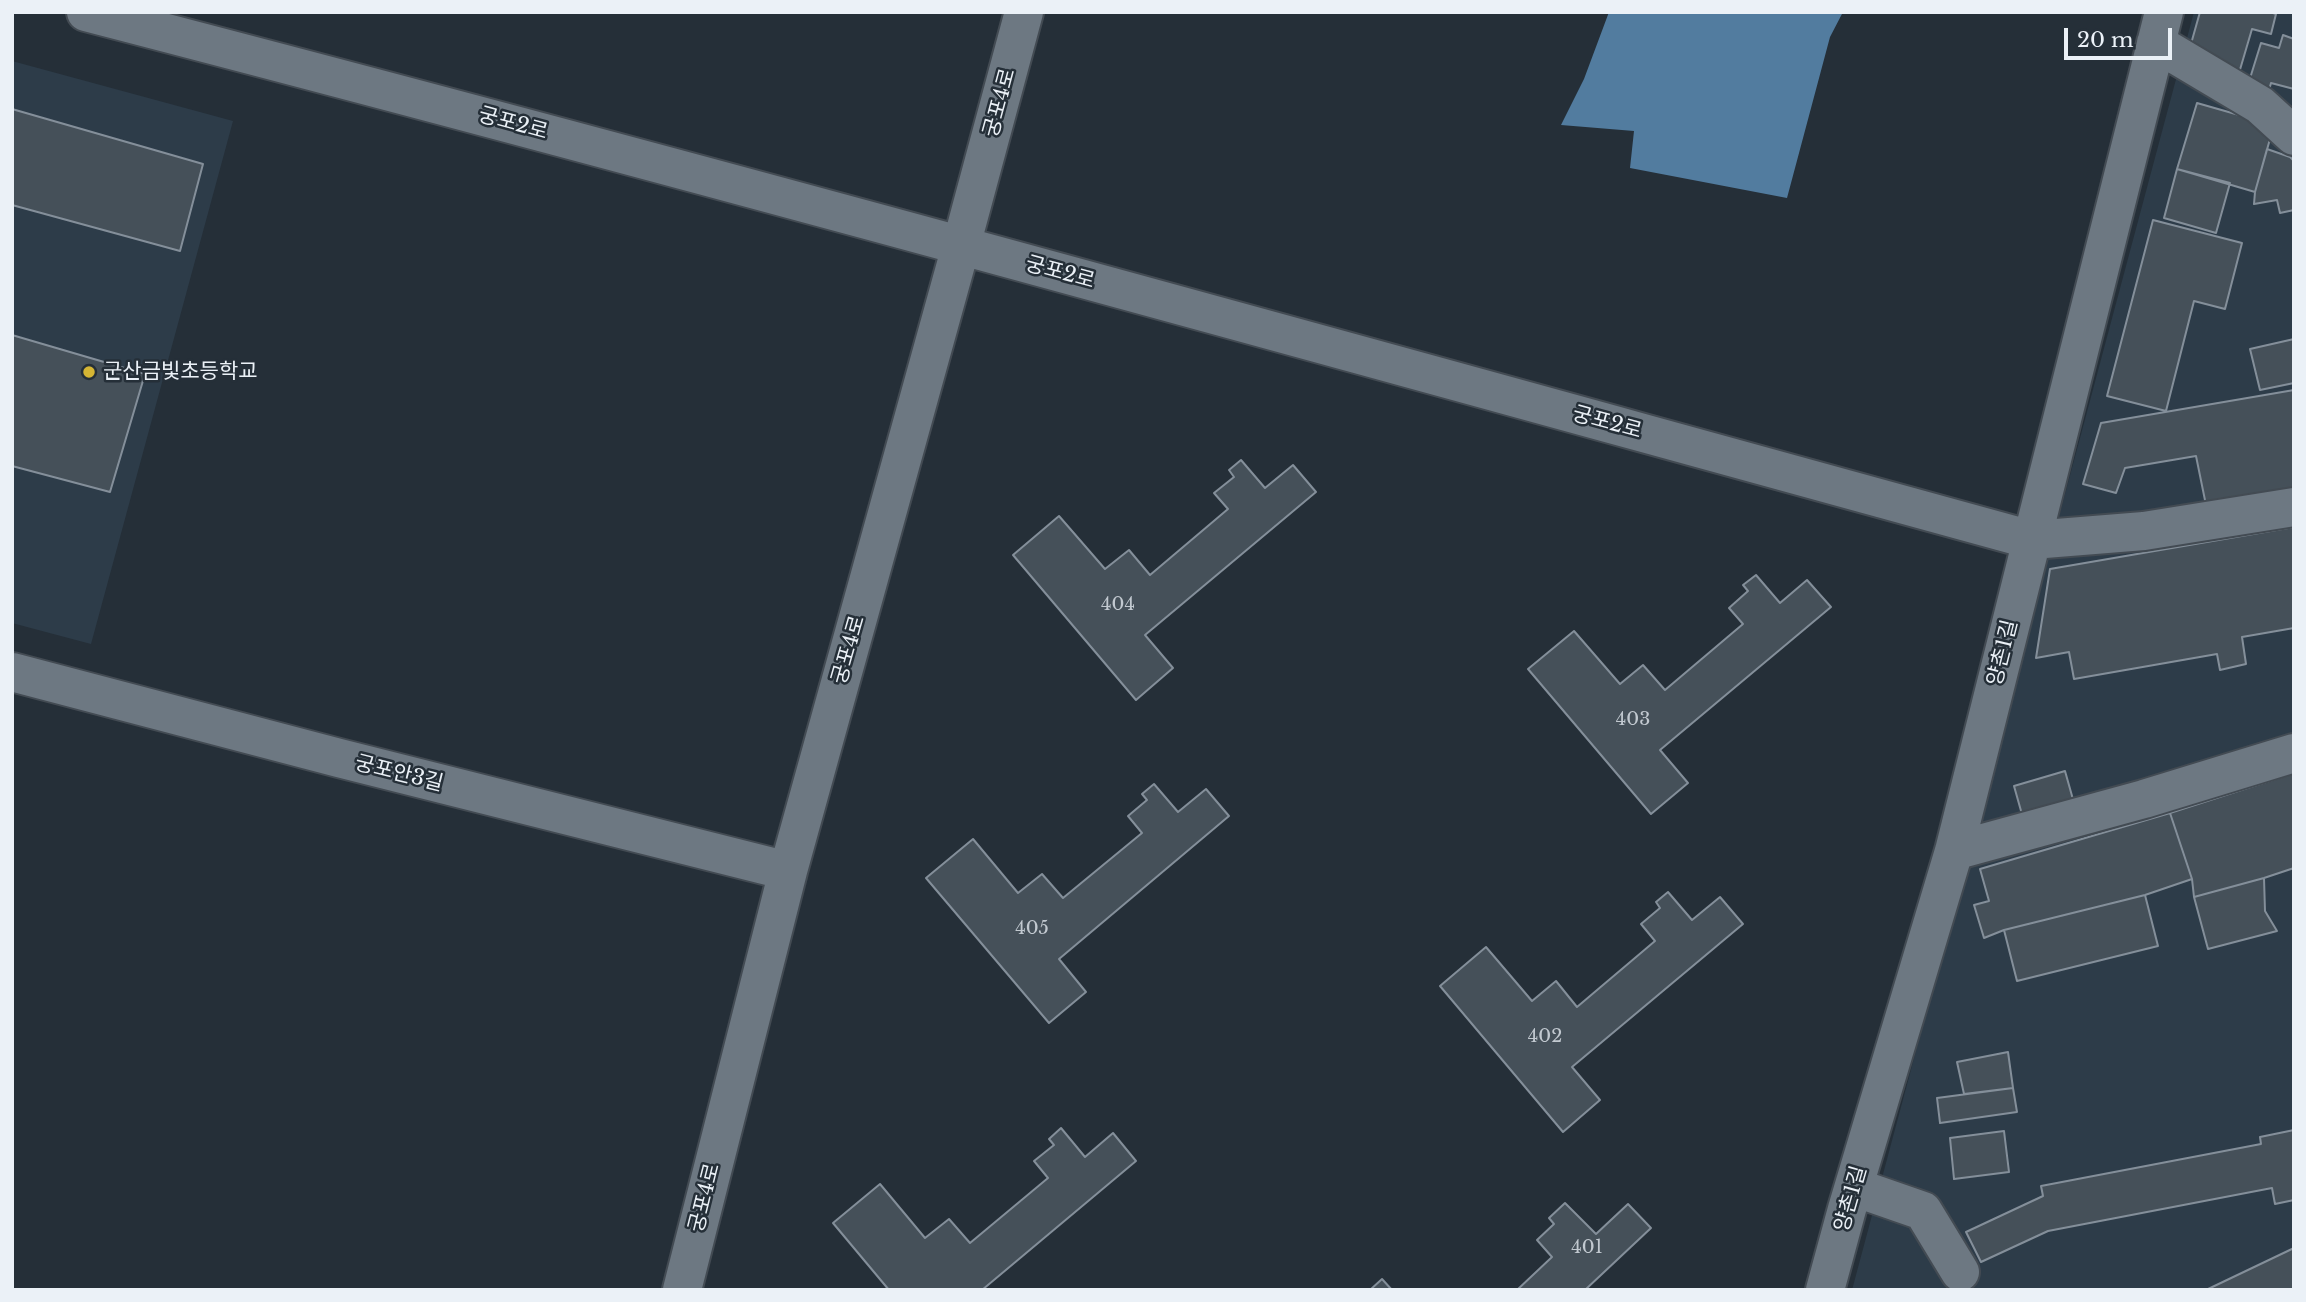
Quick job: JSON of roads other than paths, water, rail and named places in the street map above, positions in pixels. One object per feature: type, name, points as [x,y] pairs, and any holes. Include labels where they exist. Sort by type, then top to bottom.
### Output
[{"type":"street","name":"궁포2로","points":[[86,12],[427,101],[2032,540],[2144,531],[2294,507]]},
{"type":"street","name":"궁포4로","points":[[682,1290],[788,871],[1024,12]]},
{"type":"street","points":[[2160,27],[2260,105],[2294,136]]},
{"type":"street","name":"양촌1길","points":[[1825,1290],[1954,851],[2160,27]]},
{"type":"street","name":"궁포안3길","points":[[12,671],[339,758],[788,871]]},
{"type":"street","points":[[1954,851],[2144,799],[2294,753]]},
{"type":"street","points":[[1854,1187],[1923,1211],[1960,1272]]},
{"type":"water","points":[[1609,12],[1843,12],[1830,37],[1787,198],[1630,168],[1634,131],[1561,125],[1584,79]]},
{"type":"place","name":"군산금빛초등학교","points":[[89,372]]}]
